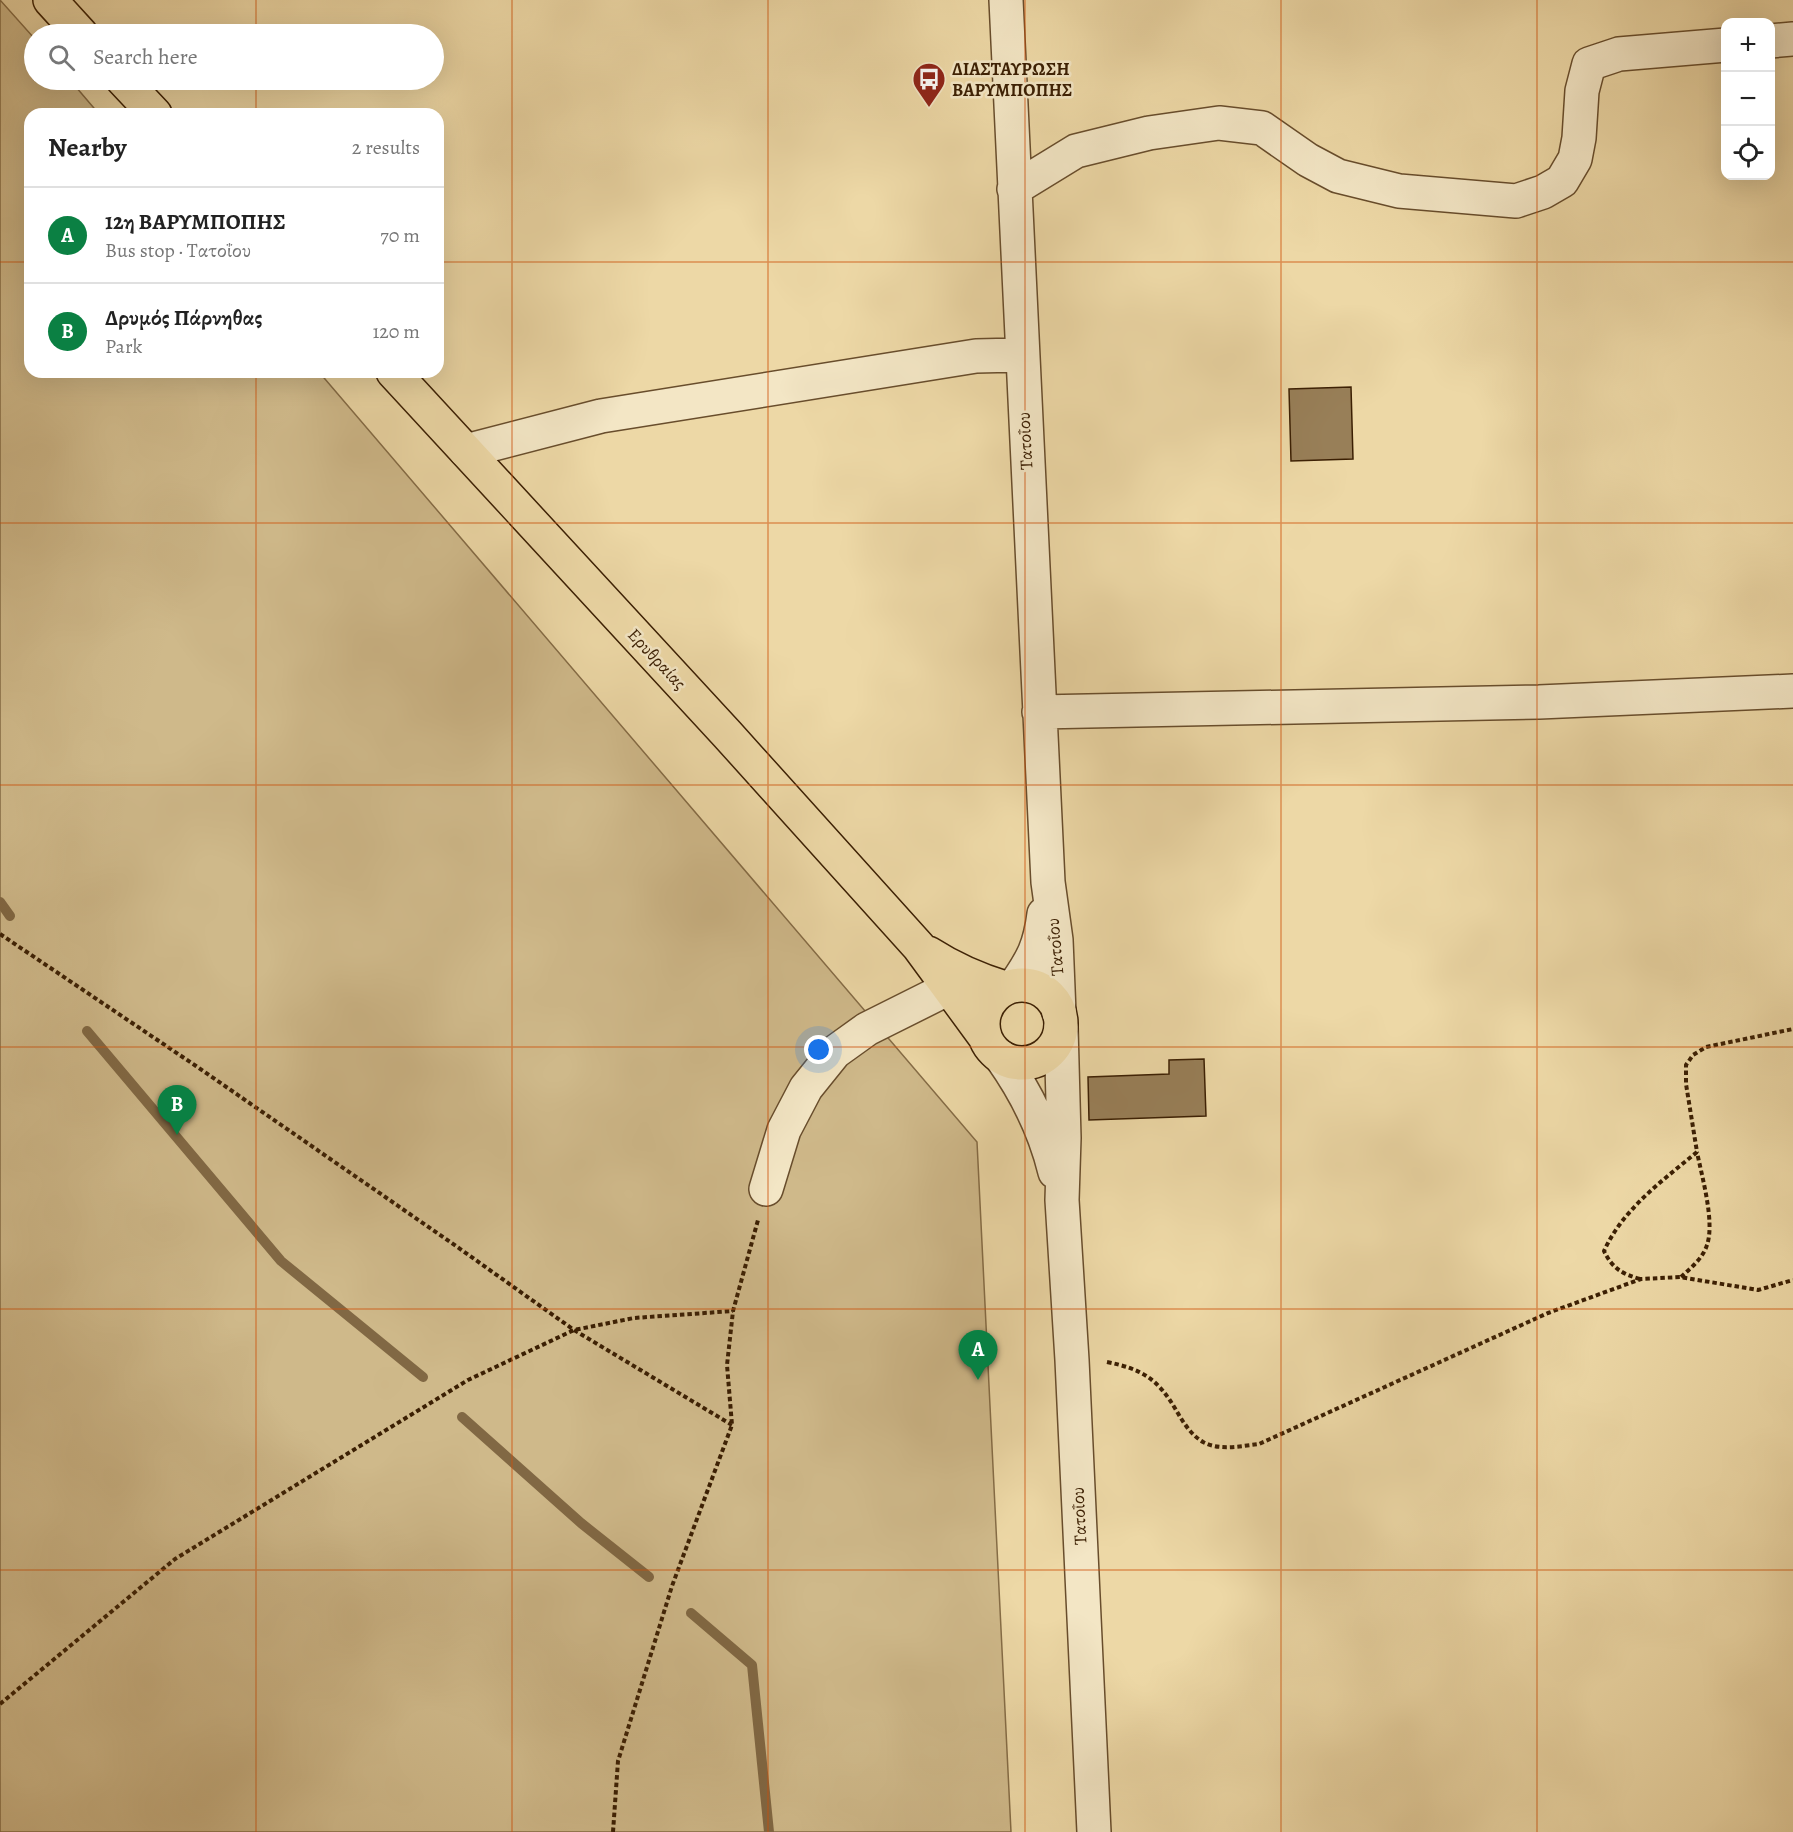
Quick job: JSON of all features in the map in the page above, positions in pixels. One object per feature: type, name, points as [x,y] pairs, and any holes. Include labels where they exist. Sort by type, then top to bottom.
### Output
[{"type":"main road","points":[[50,0],[72,24]]},
{"type":"main road","points":[[132,90],[149,108]]},
{"type":"main road","name":"Ερυθραίας","points":[[398,378],[919,947],[993,1047]]},
{"type":"main road","name":"Ερυθραίας","points":[[919,947],[945,964],[977,980],[1010,986]]},
{"type":"main road","points":[[1027,985],[1047,994],[1055,1003],[1060,1020],[1057,1040],[1050,1050],[1040,1058],[1027,1063],[1014,1062],[993,1047],[982,1026],[988,1004],[996,994],[1010,986],[1027,985]]},
{"type":"street","name":"Τατοΐου","points":[[1006,0],[1039,712],[1048,882],[1056,940],[1060,1020],[1064,1138],[1062,1200],[1072,1360],[1094,1832]]},
{"type":"street","points":[[1775,41],[1793,39]]},
{"type":"street","points":[[1014,189],[1076,151],[1149,133],[1218,123],[1262,128],[1308,160],[1338,176],[1399,191],[1516,201],[1543,192],[1563,181],[1575,159],[1579,138],[1582,91],[1589,64],[1619,54],[1721,45]]},
{"type":"street","points":[[465,451],[601,416],[976,356],[1021,355]]},
{"type":"street","points":[[1039,712],[1539,702],[1793,691]]},
{"type":"street","name":"Τατοΐου","points":[[1010,986],[1036,953],[1048,882]]},
{"type":"street","points":[[766,1189],[784,1130],[806,1088],[835,1052],[867,1029],[949,988]]},
{"type":"street","name":"Τατοΐου","points":[[993,1047],[1027,1097],[1053,1164],[1062,1200]]},
{"type":"path","points":[[0,934],[196,1066],[574,1330],[732,1425]]},
{"type":"path","points":[[1680,1278],[1699,1260],[1707,1246],[1710,1227],[1686,1084],[1686,1065],[1693,1054],[1706,1047],[1793,1029]]},
{"type":"path","points":[[1641,1280],[1625,1275],[1612,1266],[1604,1251],[1613,1233],[1653,1188],[1697,1152]]},
{"type":"path","points":[[613,1832],[618,1761],[672,1586],[732,1425],[727,1365],[733,1311],[766,1189]]},
{"type":"path","points":[[1072,1360],[1107,1362],[1133,1368],[1152,1379],[1168,1396],[1186,1427],[1204,1443],[1226,1447],[1259,1444],[1548,1313],[1641,1280],[1680,1278],[1758,1290],[1793,1280]]},
{"type":"path","points":[[0,1704],[176,1558],[468,1380],[574,1330],[634,1318],[733,1311]]},
{"type":"shaded area","points":[[0,0],[24,27],[24,90],[79,90],[94,108],[24,108],[24,378],[324,378],[977,1142],[1011,1832],[0,1832]]},
{"type":"building","points":[[1351,387],[1353,459],[1291,461],[1289,389]]},
{"type":"building","points":[[1204,1059],[1206,1116],[1089,1120],[1088,1077],[1169,1074],[1169,1060]]},
{"type":"waterway","points":[[0,902],[10,916]]},
{"type":"waterway","points":[[87,1031],[281,1261],[423,1377]]},
{"type":"waterway","points":[[462,1417],[581,1523],[649,1577]]},
{"type":"waterway","points":[[691,1613],[752,1665],[769,1832]]},
{"type":"place","name":"ΔΙΑΣΤΑΥΡΩΣΗ ΒΑΡΥΜΠΟΠΗΣ","points":[[929,108]]},
{"type":"place","name":"Δρυμός Πάρνηθας","points":[[177,1135]]},
{"type":"place","name":"12η ΒΑΡΥΜΠΟΠΗΣ","points":[[978,1380]]}]
